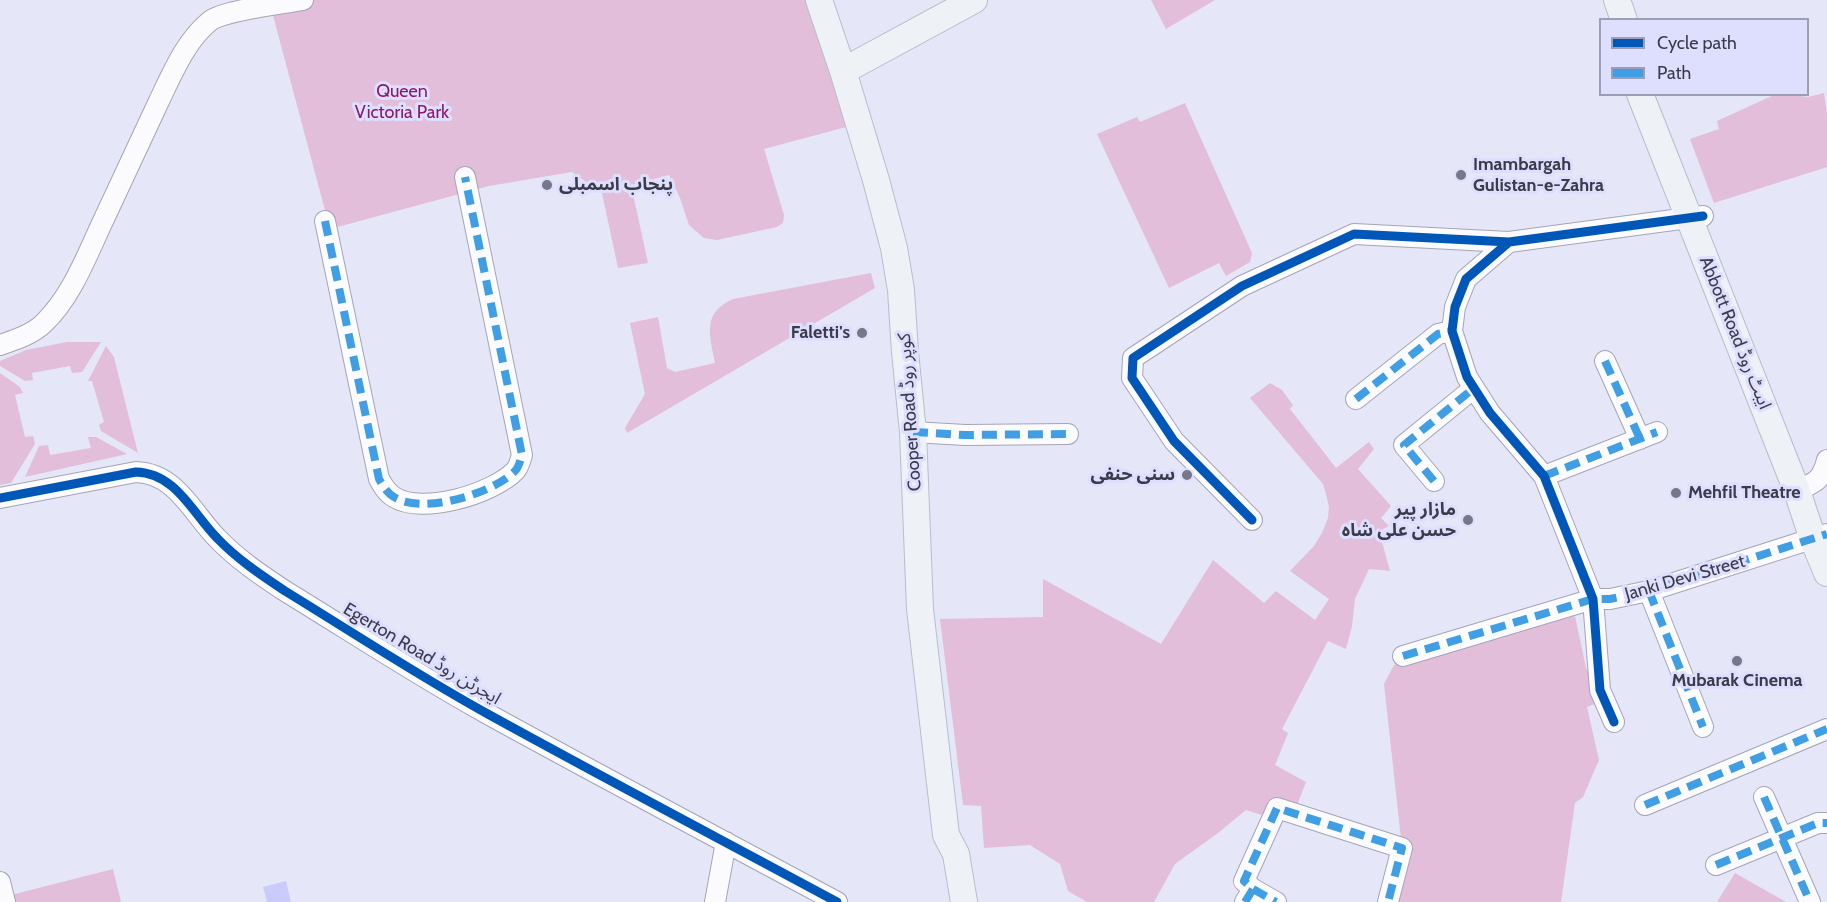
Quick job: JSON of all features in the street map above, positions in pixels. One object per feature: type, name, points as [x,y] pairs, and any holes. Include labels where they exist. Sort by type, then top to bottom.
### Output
[{"type":"main road","name":"Cooper Road کوپر روڈ","points":[[819,0],[876,180],[894,248],[901,290],[913,432],[920,609],[946,835],[956,854],[964,902]]},
{"type":"main road","points":[[843,70],[974,0]]},
{"type":"main road","points":[[1603,0],[1610,18]]},
{"type":"main road","points":[[1617,0],[1623,18]]},
{"type":"main road","name":"Abbott Road ایبٹ روڈ","points":[[1641,96],[1696,216]]},
{"type":"main road","name":"Abbott Road ایبٹ روڈ","points":[[1655,96],[1696,216],[1822,534],[1827,573]]},
{"type":"main road","name":"Cooper Road کوپر روڈ","points":[[946,835],[940,855],[949,902]]},
{"type":"main road","points":[[959,872],[976,888],[981,902]]},
{"type":"street","points":[[0,345],[42,325],[67,294],[171,76],[187,48],[199,33],[212,20],[225,15],[303,0]]},
{"type":"street","points":[[325,220],[379,479],[394,497],[407,502],[428,503],[455,500],[482,492],[501,482],[516,470],[522,455],[465,177]]},
{"type":"street","points":[[1252,520],[1174,441],[1132,378],[1133,358],[1242,286],[1354,234],[1509,243],[1696,216]]},
{"type":"street","points":[[1509,243],[1466,279],[1455,307],[1452,331],[1467,376],[1474,388],[1490,413],[1544,476],[1593,599],[1600,690],[1614,722]]},
{"type":"street","points":[[1356,399],[1438,334],[1452,331]]},
{"type":"street","points":[[1544,476],[1649,436],[1605,361]]},
{"type":"street","points":[[1434,481],[1404,444],[1474,388]]},
{"type":"street","points":[[913,432],[965,435],[1068,434]]},
{"type":"street","points":[[1804,488],[1822,476],[1827,460]]},
{"type":"street","name":"Egerton Road ایجرٹن روڈ","points":[[0,498],[136,471],[146,472],[164,480],[186,498],[216,538],[252,570],[406,666],[485,712],[837,902]]},
{"type":"street","name":"Janki Devi Street","points":[[1403,656],[1593,599],[1610,599],[1649,591],[1822,534]]},
{"type":"street","points":[[1649,591],[1703,727]]},
{"type":"street","points":[[1645,805],[1827,729]]},
{"type":"street","points":[[1764,797],[1810,902]]},
{"type":"street","points":[[1276,902],[1249,896],[1244,881],[1277,808],[1402,848],[1388,902]]},
{"type":"street","points":[[1716,865],[1818,824],[1827,823]]},
{"type":"street","points":[[715,902],[726,842]]},
{"type":"street","points":[[0,882],[5,902]]},
{"type":"green space","name":"Queen Victoria Park","points":[[310,0],[821,0],[861,123],[764,149],[784,215],[783,223],[777,227],[717,240],[704,238],[689,225],[669,175],[631,185],[648,263],[618,268],[602,193],[572,172],[489,186],[330,229],[271,8]]},
{"type":"green space","points":[[1151,0],[1215,0],[1166,29]]},
{"type":"green space","points":[[1824,93],[1827,114],[1827,167],[1714,203],[1690,139],[1719,129],[1717,121],[1772,96],[1808,97]]},
{"type":"green space","points":[[1185,103],[1252,253],[1250,262],[1226,276],[1219,263],[1169,288],[1097,134],[1137,117],[1140,122]]},
{"type":"green space","points":[[871,273],[875,288],[627,433],[625,428],[645,394],[630,323],[658,317],[667,368],[675,372],[715,363],[710,335],[712,318],[716,311],[733,299]]},
{"type":"green space","points":[[67,342],[101,342],[82,372],[72,373],[70,366],[32,373],[33,380],[25,381],[0,366],[0,361],[26,350]]},
{"type":"green space","points":[[106,346],[114,357],[138,453],[101,431],[99,425],[104,422],[92,381],[88,381]]},
{"type":"green space","points":[[0,373],[20,387],[23,393],[15,395],[25,437],[33,436],[35,444],[11,483],[0,485]]},
{"type":"green space","points":[[1270,383],[1282,390],[1293,405],[1290,409],[1336,468],[1369,442],[1374,449],[1358,469],[1391,506],[1381,518],[1389,526],[1379,531],[1390,571],[1369,569],[1355,599],[1352,626],[1346,649],[1328,641],[1282,729],[1288,733],[1275,765],[1306,782],[1294,813],[1272,818],[1246,810],[1175,864],[1154,902],[1087,902],[1068,891],[1060,864],[1030,845],[984,848],[981,806],[963,805],[940,619],[1043,617],[1043,579],[1161,644],[1213,560],[1264,603],[1276,591],[1315,620],[1329,599],[1290,571],[1314,546],[1322,533],[1328,518],[1329,507],[1323,484],[1250,398]]},
{"type":"green space","points":[[88,437],[96,437],[127,454],[25,477],[39,446],[48,445],[50,455],[91,448]]},
{"type":"green space","points":[[1575,616],[1586,668],[1604,700],[1587,707],[1599,760],[1583,797],[1575,803],[1561,902],[1387,902],[1402,848],[1384,684],[1394,665]]},
{"type":"green space","points":[[113,869],[121,902],[13,902],[11,895]]},
{"type":"green space","points":[[1735,873],[1786,902],[1717,902]]},
{"type":"water","points":[[286,881],[291,902],[267,902],[263,887]]},
{"type":"marked path","points":[[325,221],[379,479],[389,493],[406,502],[439,503],[474,494],[515,471],[522,455],[465,177]]},
{"type":"marked path","points":[[1356,399],[1438,334],[1452,331]]},
{"type":"marked path","points":[[1605,361],[1640,439]]},
{"type":"marked path","points":[[1434,481],[1404,445],[1474,388]]},
{"type":"marked path","points":[[913,432],[965,435],[1068,434]]},
{"type":"marked path","points":[[1544,476],[1657,432]]},
{"type":"marked path","points":[[1403,656],[1593,599],[1610,599],[1649,591],[1827,534]]},
{"type":"marked path","points":[[1649,591],[1703,727]]},
{"type":"marked path","points":[[1645,805],[1827,729]]},
{"type":"marked path","points":[[1764,797],[1810,902]]},
{"type":"marked path","points":[[1245,902],[1253,889],[1244,881],[1277,808],[1402,848],[1388,902]]},
{"type":"marked path","points":[[1716,865],[1818,823],[1827,823]]},
{"type":"marked path","points":[[1253,889],[1276,902]]},
{"type":"cycle path","points":[[1252,520],[1174,441],[1132,378],[1133,358],[1242,286],[1354,234],[1509,242],[1703,216]]},
{"type":"cycle path","points":[[1509,242],[1466,279],[1455,307],[1452,331],[1467,377],[1490,413],[1544,476],[1593,599],[1600,690],[1614,722]]},
{"type":"cycle path","points":[[0,498],[136,472],[162,479],[182,496],[225,546],[285,591],[460,699],[837,902]]},
{"type":"place","name":"Imambargah Gulistan-e-Zahra","points":[[1461,175]]},
{"type":"place","name":"پنجاب اسمبلی","points":[[547,185]]},
{"type":"place","name":"Faletti's","points":[[862,333]]},
{"type":"place","name":"سنی حنفی","points":[[1187,475]]},
{"type":"place","name":"Mehfil Theatre","points":[[1676,493]]},
{"type":"place","name":"مازار پیر حسن علی شاہ","points":[[1468,520]]},
{"type":"place","name":"Mubarak Cinema","points":[[1737,661]]}]
